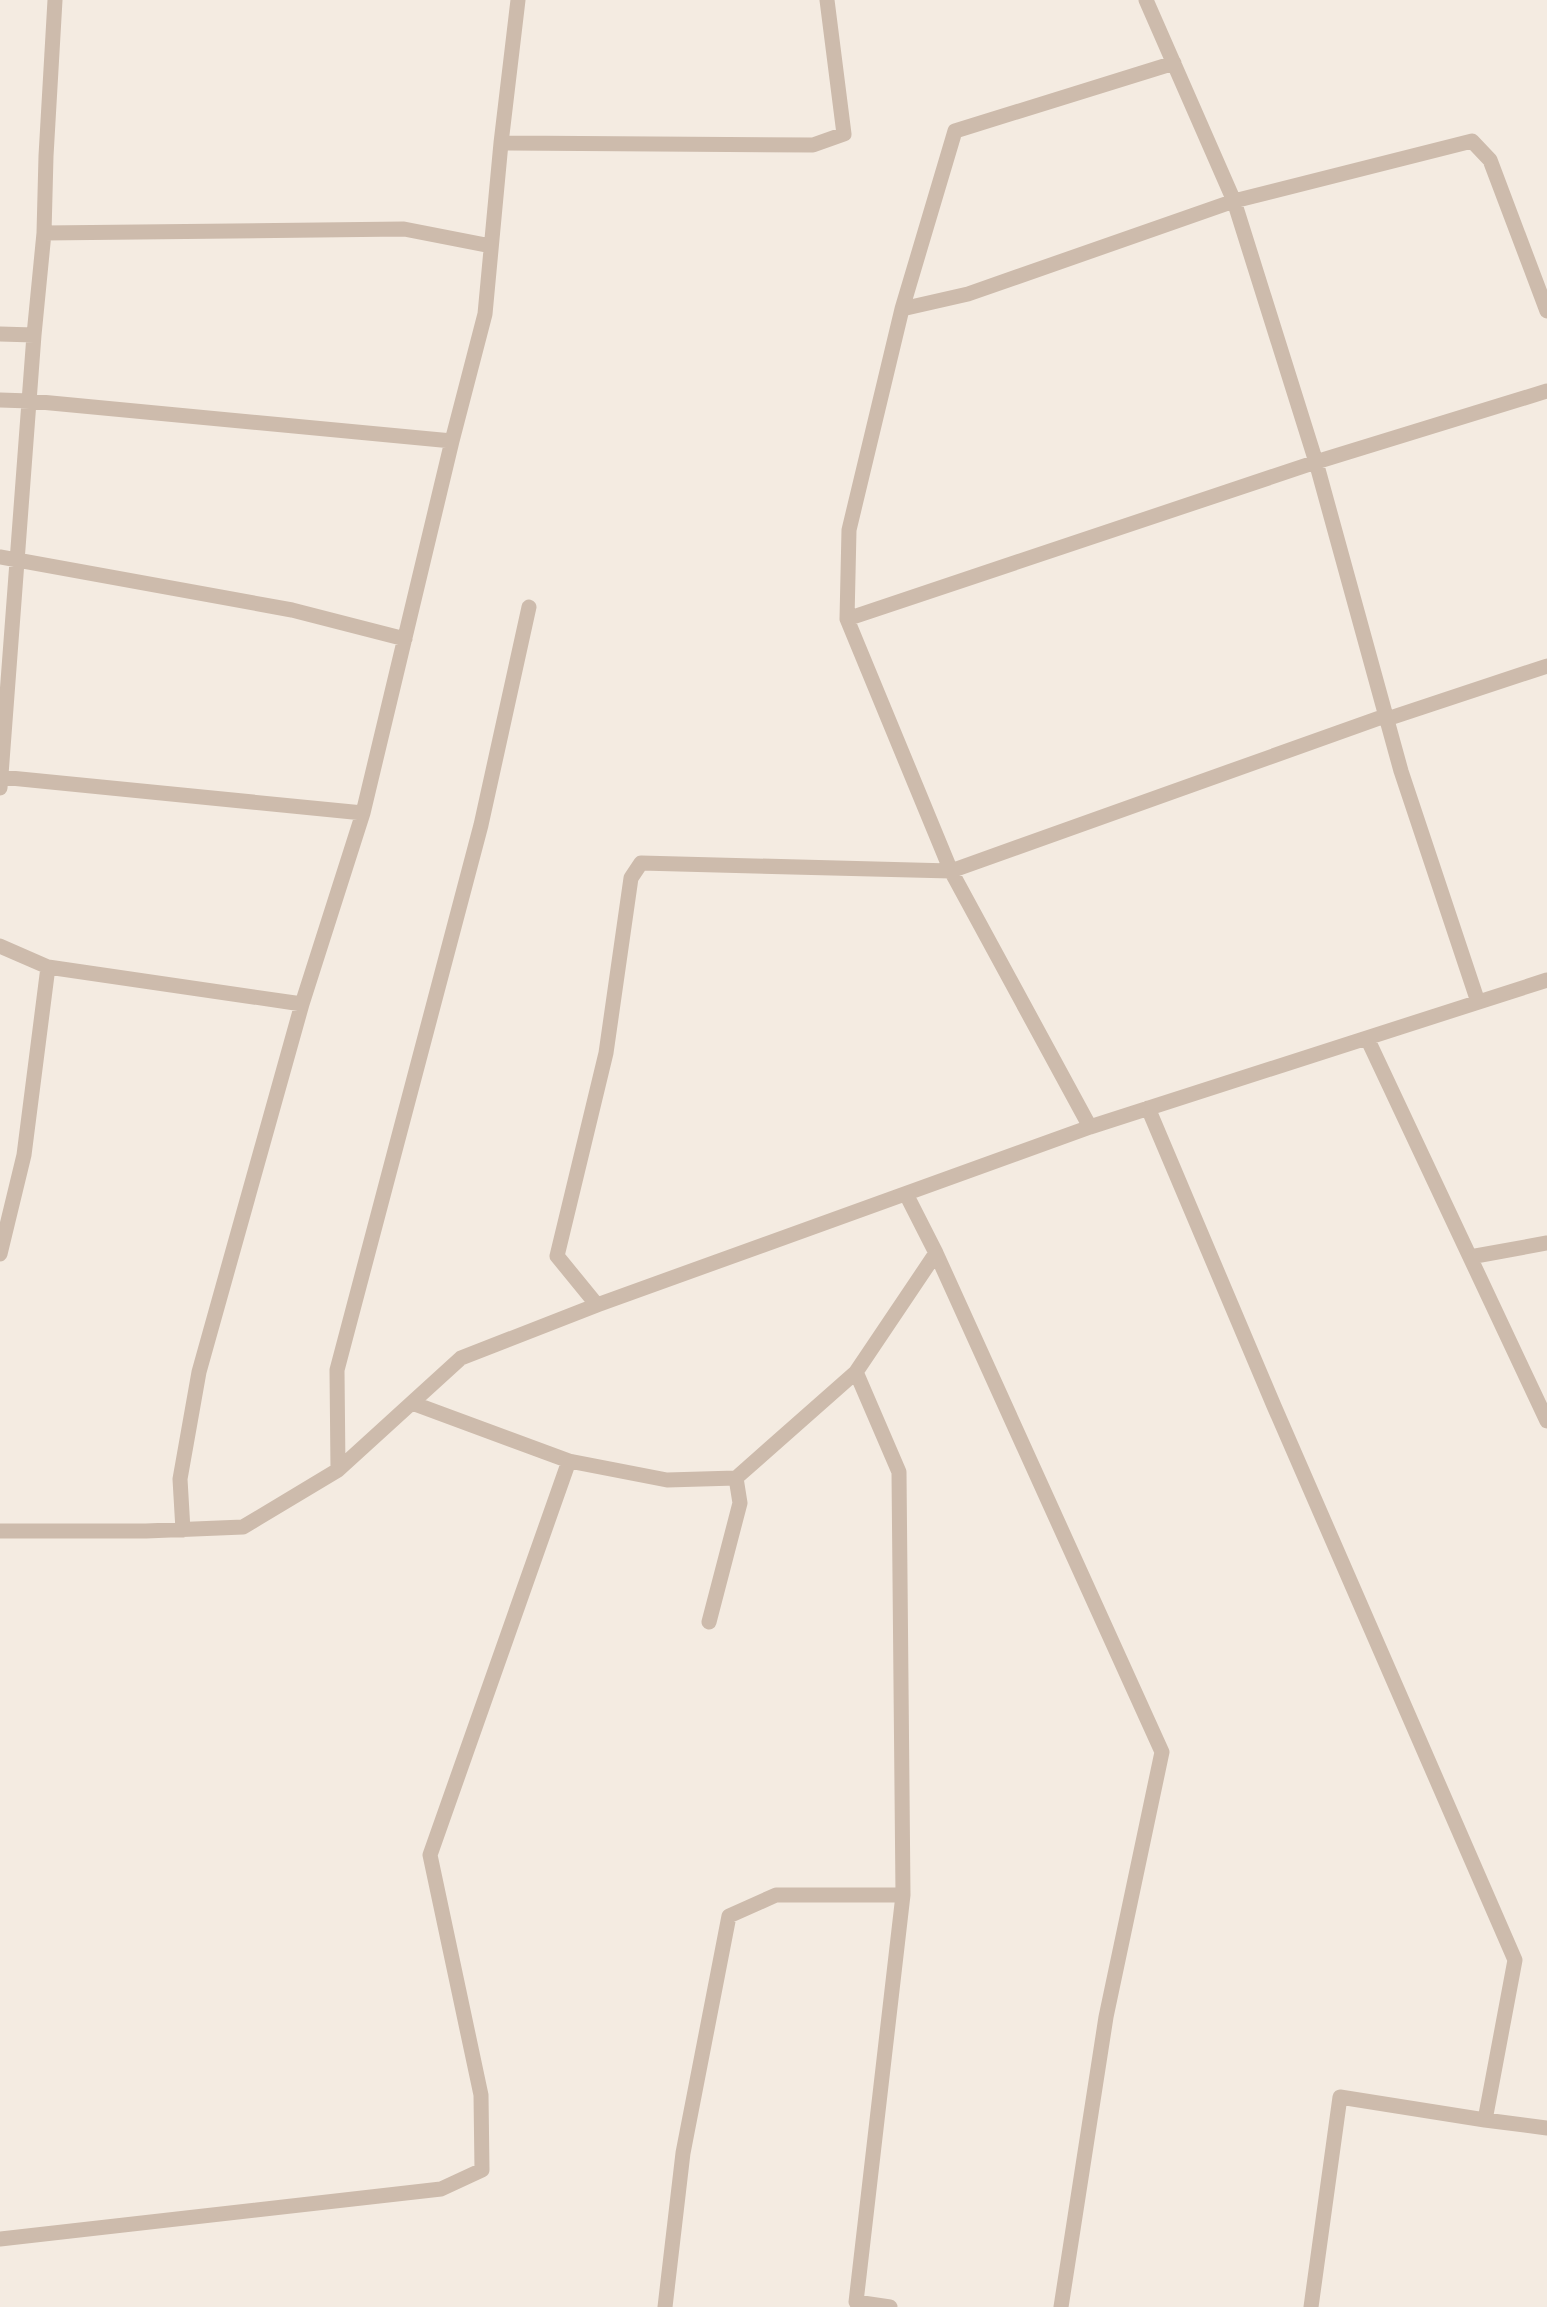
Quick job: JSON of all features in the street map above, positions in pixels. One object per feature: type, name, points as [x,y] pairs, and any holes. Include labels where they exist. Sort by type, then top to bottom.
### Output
[{"type":"street","points":[[55,0],[44,233],[17,559],[5,660],[0,780],[363,813]]},
{"type":"street","points":[[183,1530],[180,1479],[199,1372],[302,1004],[363,813],[452,441],[485,314],[501,143],[518,0]]},
{"type":"street","points":[[501,143],[813,145],[844,134],[827,0]]},
{"type":"street","points":[[1146,0],[1234,201],[1316,462],[1401,771],[1478,1002]]},
{"type":"street","points":[[1090,1127],[951,871],[847,619],[849,530],[902,309],[956,131],[1174,63]]},
{"type":"street","points":[[902,309],[968,294],[1234,201],[1472,141],[1490,159],[1547,311]]},
{"type":"street","points":[[44,233],[404,229],[491,246]]},
{"type":"street","points":[[0,334],[34,335]]},
{"type":"street","points":[[847,619],[1316,462],[1547,391]]},
{"type":"street","points":[[0,400],[30,400],[452,441]]},
{"type":"street","points":[[0,557],[292,610],[405,639]]},
{"type":"street","points":[[338,1470],[337,1370],[481,825],[529,607]]},
{"type":"street","points":[[597,1305],[557,1256],[606,1053],[631,878],[641,863],[951,871],[1385,716],[1387,719],[1547,666]]},
{"type":"street","points":[[0,946],[48,967],[302,1004]]},
{"type":"street","points":[[0,1254],[24,1155],[48,967]]},
{"type":"street","points":[[0,1531],[183,1530],[243,1527],[338,1470],[461,1358],[597,1305],[1090,1127],[1547,980]]},
{"type":"street","points":[[1367,1038],[1547,1422]]},
{"type":"street","points":[[1148,1108],[1274,1406],[1515,1960],[1485,2120]]},
{"type":"street","points":[[906,1194],[936,1253],[1161,1752],[1106,2017],[1061,2307]]},
{"type":"street","points":[[1470,1257],[1547,1243]]},
{"type":"street","points":[[412,1403],[569,1461],[667,1480],[736,1478],[856,1372],[936,1253]]},
{"type":"street","points":[[856,1372],[899,1473],[903,1895],[856,2305],[890,2307]]},
{"type":"street","points":[[0,2240],[441,2189],[482,2170],[481,2095],[430,1855],[569,1461]]},
{"type":"street","points":[[709,1622],[740,1503],[736,1478]]},
{"type":"street","points":[[665,2307],[683,2153],[729,1916],[776,1894],[903,1895]]},
{"type":"street","points":[[1311,2307],[1340,2097],[1547,2128]]}]
